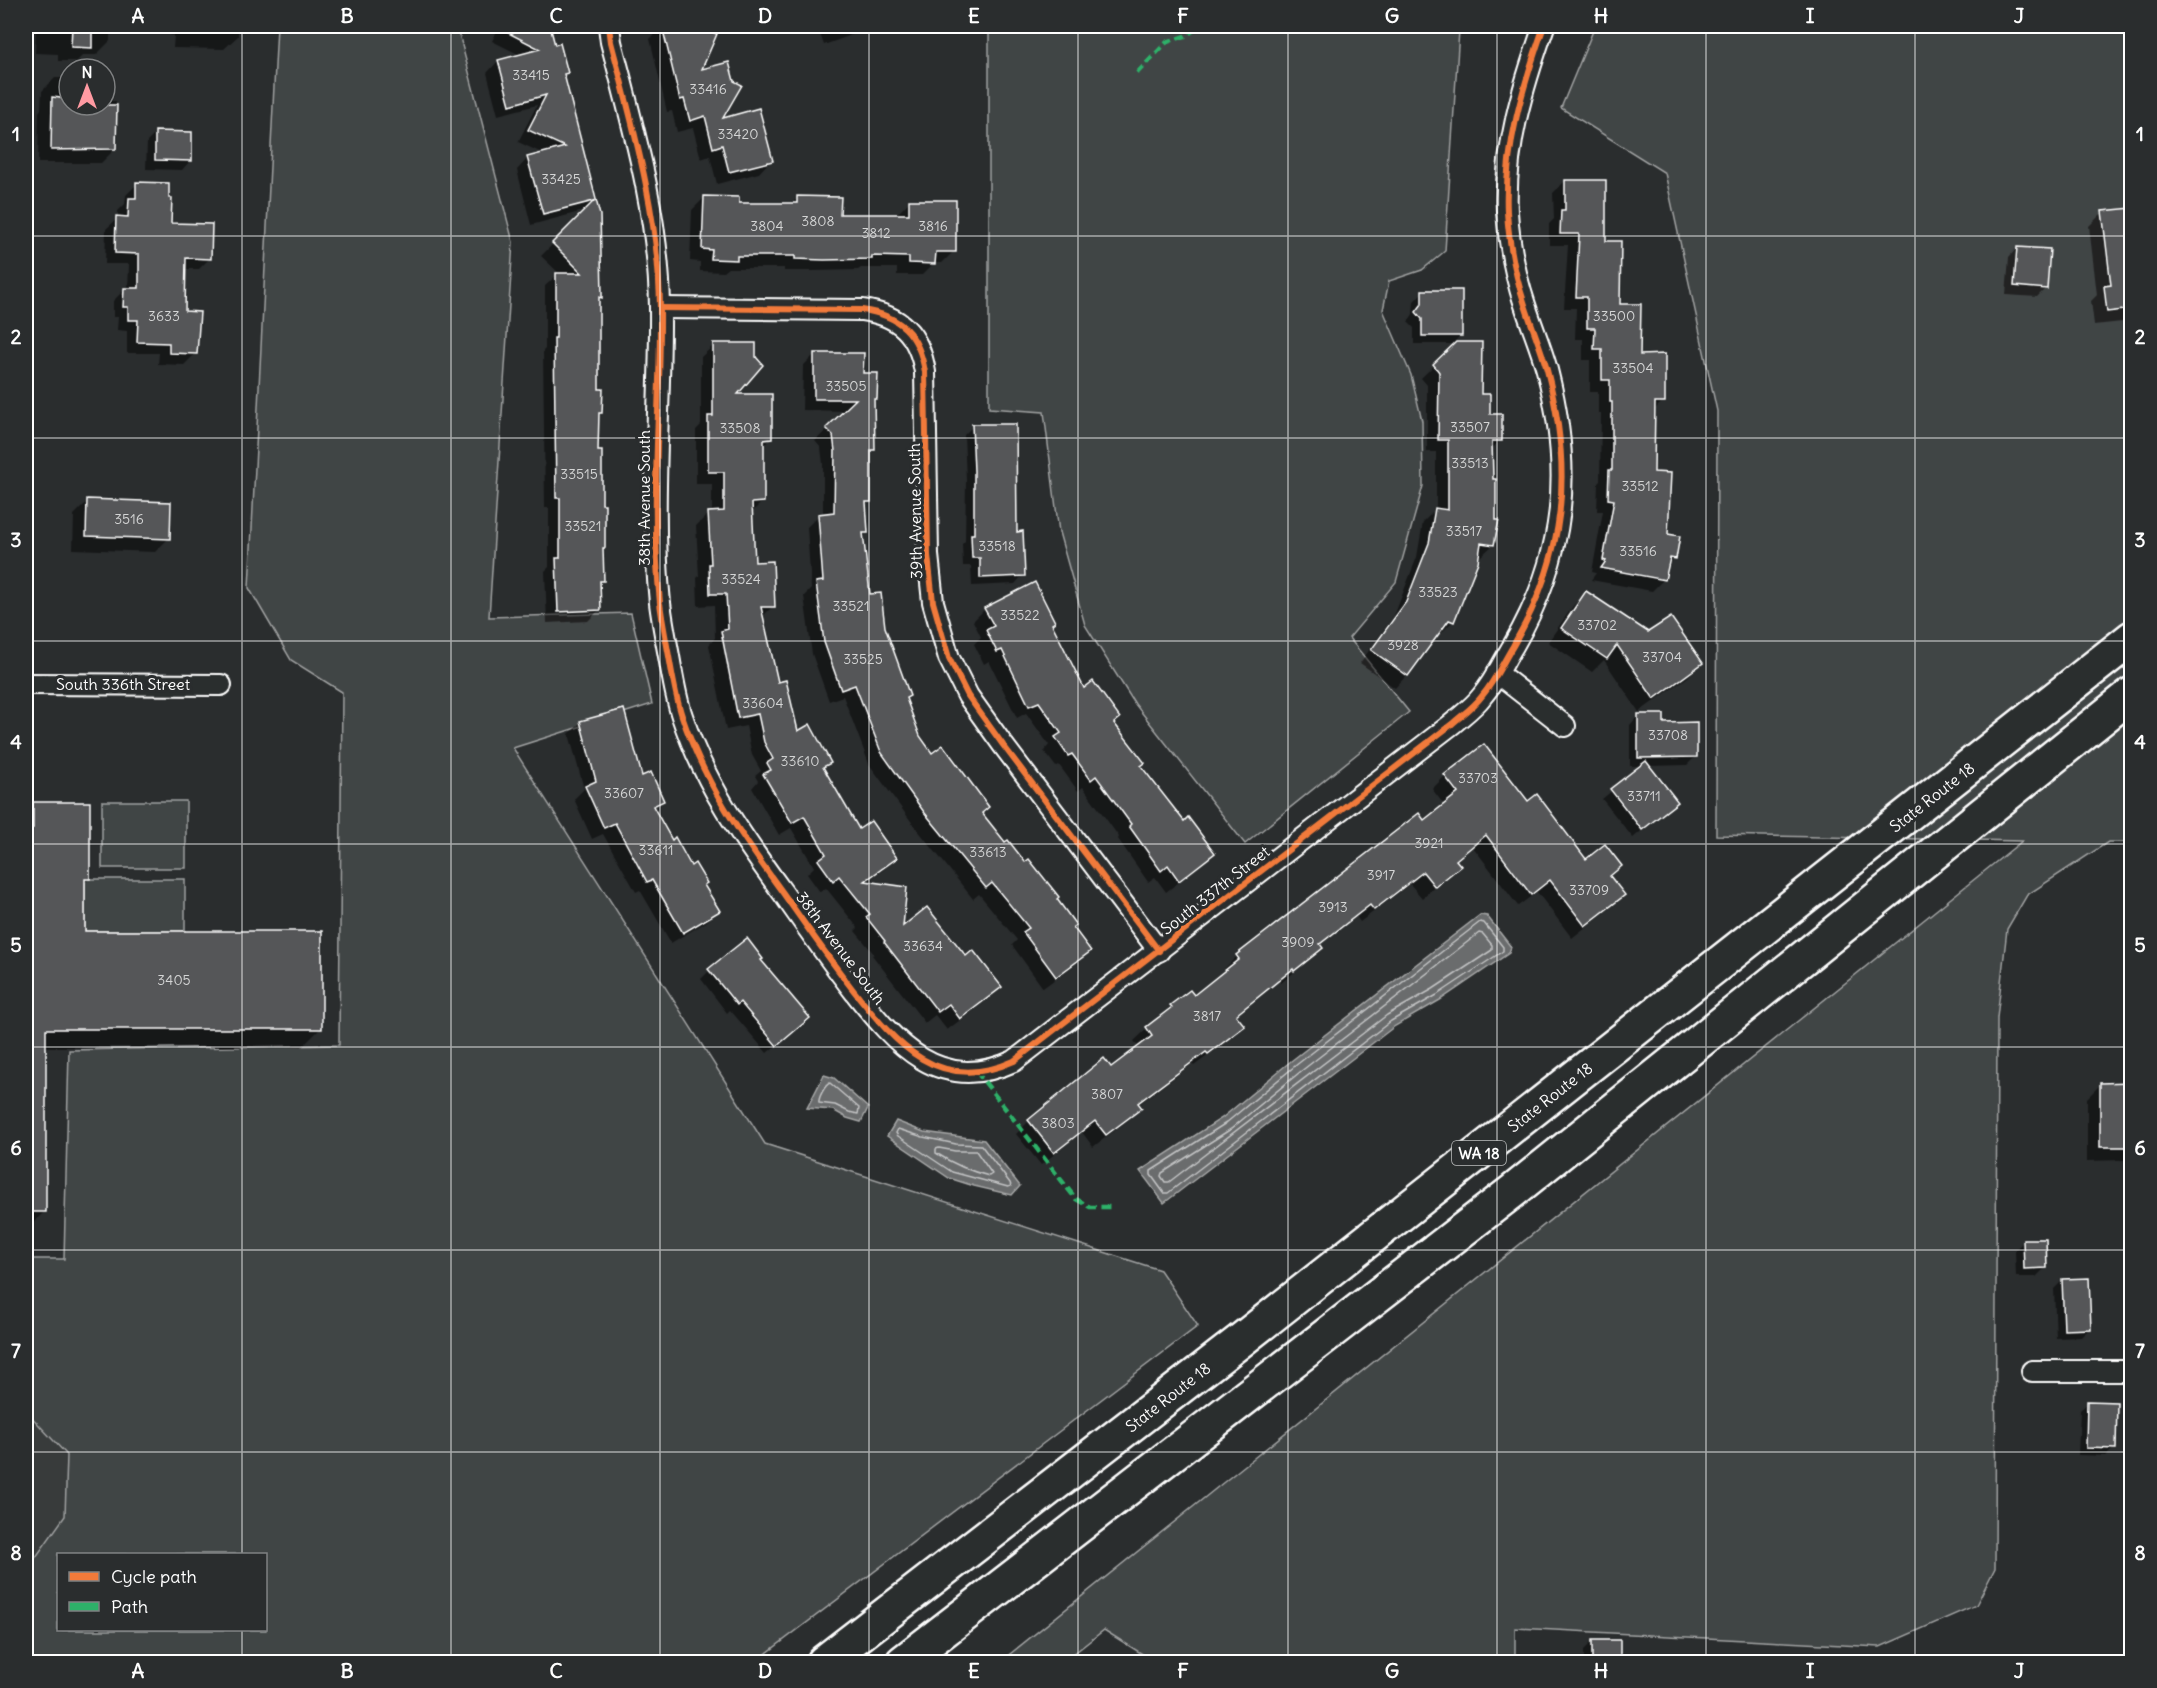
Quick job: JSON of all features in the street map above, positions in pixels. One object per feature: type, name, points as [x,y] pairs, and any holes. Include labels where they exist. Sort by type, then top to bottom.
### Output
[{"type":"highway","name":"State Route 18","points":[[824,1662],[1250,1334],[2132,638]]},
{"type":"highway","name":"WA 18","points":[[903,1662],[1504,1198],[2132,694]]},
{"type":"street","name":"South 337th Street","points":[[954,1070],[976,1071],[1014,1061],[1159,951],[1452,724],[1482,697],[1522,630],[1539,593],[1555,547],[1561,508],[1562,465],[1555,406],[1546,369],[1519,287],[1507,213],[1510,141],[1526,78],[1544,26]]},
{"type":"street","name":"38th Avenue South","points":[[607,31],[639,150],[653,219],[659,267],[657,550],[660,606],[682,714],[708,778],[738,832],[834,964],[894,1039],[924,1061],[954,1070]]},
{"type":"street","name":"39th Avenue South","points":[[660,308],[862,310],[875,312],[898,321],[910,333],[920,350],[925,372],[928,565],[933,602],[949,658],[968,696],[1003,745],[1159,951]]},
{"type":"street","points":[[1497,673],[1565,726]]},
{"type":"street","name":"South 336th Street","points":[[26,684],[221,685]]},
{"type":"street","points":[[2032,1371],[2132,1371]]},
{"type":"shaded area","points":[[277,26],[457,26],[513,242],[489,617],[631,613],[652,704],[513,748],[765,1144],[1160,1270],[1198,1326],[755,1662],[26,1662],[26,1571],[65,1516],[67,1455],[26,1411],[26,1259],[64,1259],[69,1050],[339,1045],[342,692],[291,660],[249,588]]},
{"type":"shaded area","points":[[989,26],[1457,26],[1459,30],[1445,251],[1422,270],[1389,281],[1383,310],[1411,375],[1422,421],[1423,486],[1396,582],[1349,638],[1409,712],[1245,844],[1135,704],[1085,625],[1059,532],[1044,412],[989,408]]},
{"type":"shaded area","points":[[1595,26],[2131,26],[2131,842],[2108,842],[2027,895],[2007,929],[1997,1018],[1995,1568],[1976,1605],[1880,1647],[1515,1628],[1515,1662],[1155,1662],[1104,1630],[1063,1662],[1000,1662],[2022,841],[1716,835],[1717,411],[1665,173],[1561,108]]},
{"type":"shaded area","points":[[102,801],[186,801],[186,868],[102,868]]},
{"type":"shaded area","points":[[85,879],[185,879],[185,931],[85,931]]},
{"type":"shaded area","points":[[26,1411],[67,1455],[65,1516],[26,1571]]},
{"type":"water","points":[[1480,915],[1487,916],[1511,947],[1509,953],[1440,1000],[1395,1026],[1164,1203],[1140,1171],[1222,1118],[1291,1061]]},
{"type":"water","points":[[824,1075],[834,1078],[868,1108],[861,1122],[847,1118],[833,1110],[807,1108]]},
{"type":"water","points":[[896,1121],[924,1132],[984,1140],[1020,1186],[1012,1195],[949,1178],[887,1136]]},
{"type":"building","points":[[72,26],[92,26],[92,48],[71,47]]},
{"type":"building","points":[[495,26],[550,26],[555,45],[560,43],[568,73],[564,74],[600,215],[602,298],[599,297],[599,389],[603,389],[602,413],[599,413],[598,451],[602,451],[602,504],[605,504],[604,581],[600,581],[601,610],[558,612],[556,558],[560,558],[560,498],[556,498],[554,338],[556,338],[556,273],[582,273],[552,243],[594,201],[543,214],[527,157],[565,147],[528,130],[546,95],[510,105],[498,60],[540,49]]},
{"type":"building","points":[[662,26],[708,26],[710,31],[717,34],[702,69],[729,62],[734,81],[742,85],[723,118],[759,108],[773,161],[729,172],[722,145],[713,148],[705,116],[690,121],[684,99],[680,100]]},
{"type":"building","points":[[52,97],[57,98],[57,117],[117,117],[116,149],[51,150]]},
{"type":"building","points":[[155,131],[192,132],[192,161],[155,160]]},
{"type":"building","points":[[1565,180],[1606,180],[1606,241],[1621,241],[1620,304],[1641,304],[1640,355],[1665,354],[1665,402],[1655,402],[1654,472],[1671,473],[1668,534],[1680,536],[1676,559],[1670,558],[1665,580],[1601,568],[1606,561],[1603,560],[1614,500],[1608,499],[1609,470],[1612,470],[1610,380],[1602,380],[1602,349],[1594,349],[1595,328],[1587,328],[1587,297],[1576,297],[1579,234],[1560,234],[1561,210],[1565,210]]},
{"type":"building","points":[[136,182],[169,183],[169,198],[172,198],[171,223],[212,224],[211,259],[186,258],[185,311],[200,312],[197,354],[169,353],[169,343],[137,342],[138,320],[128,320],[128,307],[123,307],[124,288],[139,288],[139,254],[115,253],[116,216],[128,217],[129,198],[136,198]]},
{"type":"building","points":[[704,196],[739,197],[739,203],[797,203],[797,196],[841,197],[840,214],[909,214],[909,200],[956,200],[956,252],[936,252],[935,264],[909,263],[909,257],[872,256],[872,259],[824,260],[795,259],[795,256],[737,256],[737,260],[711,259],[712,250],[702,249]]},
{"type":"building","points":[[2132,208],[2132,309],[2107,312],[2104,286],[2111,285],[2102,211]]},
{"type":"building","points":[[2017,247],[2050,249],[2047,289],[2014,286]]},
{"type":"building","points":[[1422,290],[1462,290],[1462,336],[1422,336],[1422,319],[1416,312],[1422,304]]},
{"type":"building","points":[[1456,342],[1482,342],[1481,394],[1490,394],[1490,414],[1502,414],[1502,441],[1492,441],[1493,479],[1496,479],[1496,520],[1499,520],[1494,545],[1481,543],[1478,562],[1454,622],[1449,620],[1408,676],[1371,650],[1406,602],[1429,543],[1435,508],[1448,510],[1448,440],[1438,440],[1439,372],[1433,364]]},
{"type":"building","points":[[713,343],[756,343],[756,357],[763,365],[738,394],[772,394],[772,439],[764,440],[764,502],[752,503],[755,562],[773,561],[775,607],[761,607],[778,682],[786,680],[798,731],[810,724],[831,763],[823,767],[859,829],[871,821],[897,858],[865,881],[907,887],[903,926],[927,907],[966,956],[973,950],[1002,987],[960,1019],[949,1004],[938,1012],[866,917],[870,914],[839,876],[833,881],[818,860],[826,854],[804,816],[792,823],[763,774],[771,770],[767,763],[773,759],[764,742],[758,714],[738,718],[721,631],[728,629],[726,594],[710,594],[708,512],[724,511],[724,472],[708,472],[708,416],[713,416]]},
{"type":"building","points":[[814,353],[864,353],[863,373],[878,373],[877,399],[874,399],[875,450],[871,450],[871,502],[866,502],[868,533],[863,533],[870,594],[881,593],[885,627],[910,696],[906,698],[920,736],[932,753],[943,745],[989,807],[982,813],[1005,842],[1008,840],[1025,862],[1029,859],[1059,897],[1057,899],[1076,925],[1073,927],[1091,951],[1056,977],[1023,932],[1029,928],[992,883],[986,888],[924,812],[881,752],[855,685],[841,690],[824,642],[816,582],[823,581],[818,514],[834,512],[835,451],[833,435],[826,428],[856,399],[814,399]]},
{"type":"building","points":[[972,424],[1016,424],[1017,532],[1023,531],[1025,576],[980,578],[980,558],[972,558],[974,471]]},
{"type":"building","points":[[87,499],[171,502],[170,539],[86,536]]},
{"type":"building","points":[[1035,582],[1055,622],[1052,624],[1084,688],[1093,681],[1120,718],[1114,723],[1145,763],[1141,766],[1184,821],[1188,817],[1215,853],[1179,881],[1168,865],[1161,871],[1096,776],[1091,780],[1072,754],[1068,756],[1055,737],[1061,733],[1039,702],[1029,706],[1002,650],[997,652],[986,630],[994,626],[984,608]]},
{"type":"building","points":[[1586,591],[1648,632],[1671,617],[1703,663],[1654,699],[1617,645],[1607,659],[1561,628]]},
{"type":"building","points":[[624,709],[642,776],[651,772],[664,801],[653,806],[672,840],[675,837],[691,866],[695,863],[707,883],[704,885],[720,911],[683,933],[652,880],[647,882],[615,823],[604,828],[585,786],[596,781],[580,721]]},
{"type":"building","points":[[1638,714],[1664,714],[1664,723],[1697,722],[1697,757],[1638,758]]},
{"type":"building","points":[[1484,744],[1528,801],[1537,794],[1586,859],[1605,844],[1622,866],[1610,876],[1625,895],[1585,926],[1550,880],[1531,895],[1486,835],[1456,860],[1461,866],[1435,887],[1423,872],[1374,910],[1370,905],[1320,944],[1323,948],[1236,1015],[1245,1026],[1138,1103],[1142,1108],[1106,1135],[1095,1121],[1054,1153],[1028,1120],[1104,1058],[1111,1067],[1152,1036],[1146,1027],[1172,1007],[1170,1005],[1190,990],[1194,995],[1239,959],[1236,955],[1419,813],[1424,820],[1458,793],[1444,775]]},
{"type":"building","points":[[1646,761],[1678,802],[1642,830],[1610,789]]},
{"type":"building","points":[[33,802],[90,802],[90,879],[85,879],[85,931],[322,931],[322,1029],[46,1029],[46,1212],[26,1212],[26,828],[33,828]]},
{"type":"building","points":[[747,938],[763,959],[761,960],[810,1018],[777,1046],[740,1002],[737,1005],[708,969]]},
{"type":"building","points":[[2132,1082],[2132,1147],[2100,1147],[2100,1083]]},
{"type":"building","points":[[2023,1239],[2046,1239],[2047,1268],[2024,1269]]},
{"type":"building","points":[[2089,1278],[2091,1329],[2064,1330],[2062,1279]]},
{"type":"building","points":[[2087,1401],[2117,1402],[2116,1449],[2086,1448]]},
{"type":"building","points":[[1592,1640],[1620,1640],[1620,1662],[1592,1662]]},
{"type":"marked path","points":[[1137,73],[1167,42],[1185,36],[1200,26]]},
{"type":"marked path","points":[[976,1071],[1076,1199],[1090,1207],[1110,1207]]},
{"type":"cycle path","points":[[609,26],[644,174],[659,274],[657,566],[660,603],[682,716],[701,764],[725,809],[854,991],[886,1029],[903,1045],[922,1059],[941,1068],[963,1072],[987,1070],[1014,1061],[1452,724],[1487,690],[1513,646],[1531,612],[1554,545],[1560,512],[1562,478],[1555,407],[1545,362],[1518,282],[1507,212],[1509,164],[1516,117],[1544,26]]},
{"type":"cycle path","points":[[660,308],[862,310],[887,316],[906,329],[918,347],[925,372],[928,555],[933,602],[949,658],[968,696],[1003,745],[1159,951]]}]
